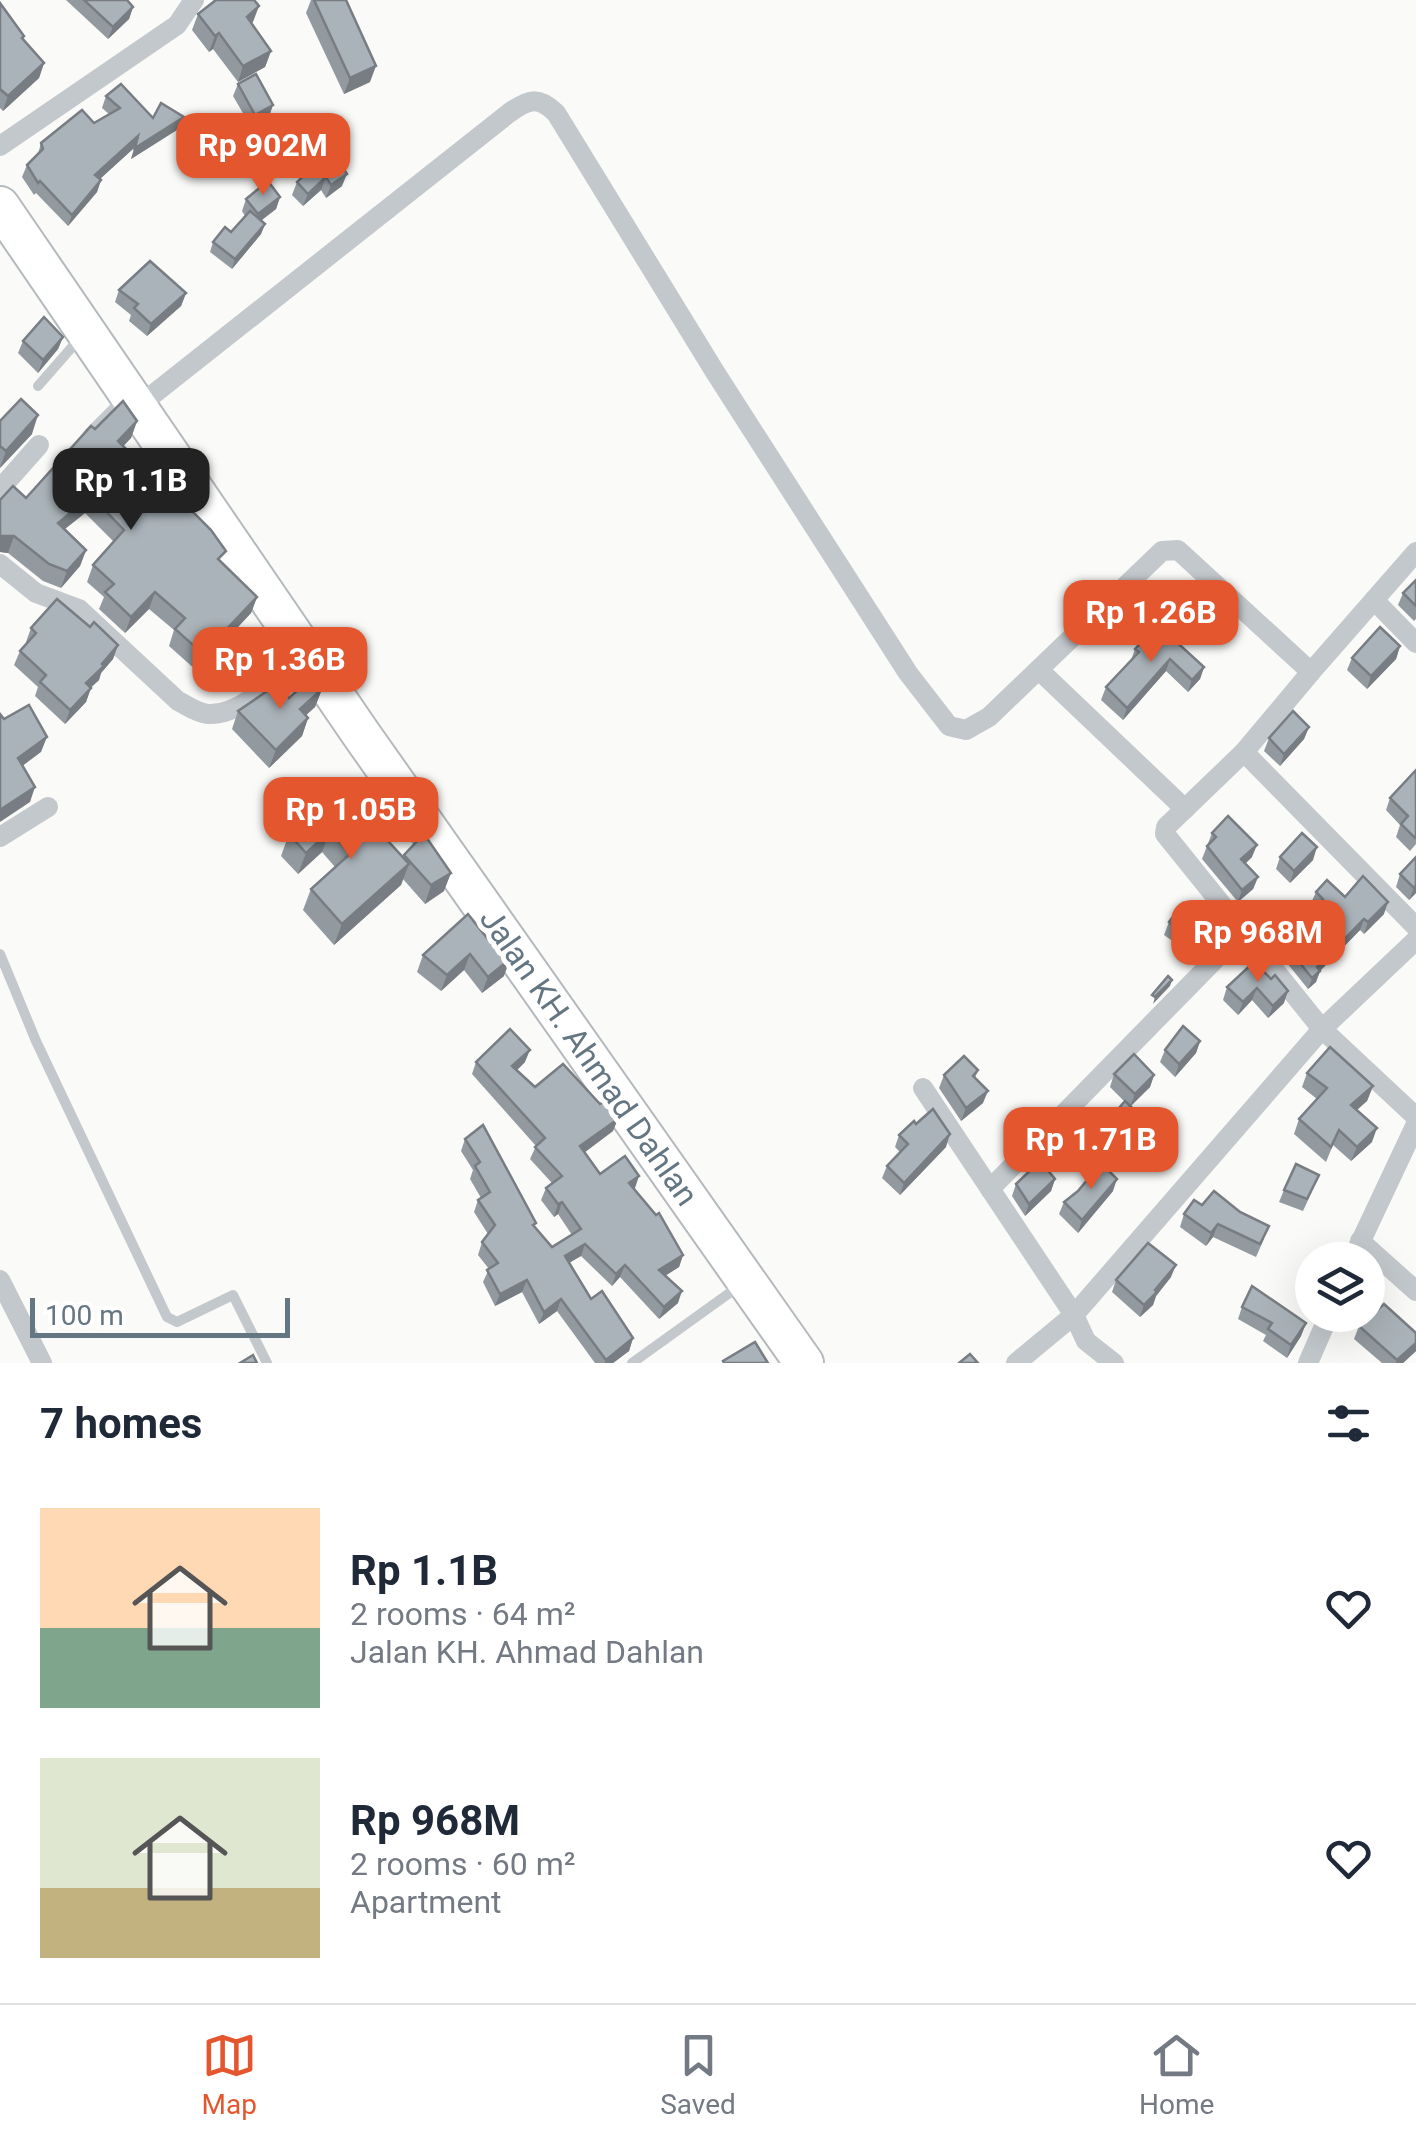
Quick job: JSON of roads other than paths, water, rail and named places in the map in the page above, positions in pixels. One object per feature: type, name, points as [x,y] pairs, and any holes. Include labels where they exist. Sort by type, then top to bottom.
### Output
[{"type":"highway","name":"Jalan KH. Ahmad Dahlan","points":[[0,206],[84,334],[804,1363]]},
{"type":"street","points":[[0,146],[177,24],[194,0]]},
{"type":"street","points":[[132,402],[509,113],[538,100],[556,113],[908,673],[940,717],[956,730],[976,726],[1156,556],[1173,549],[1188,558],[1311,672]]},
{"type":"street","points":[[0,489],[40,444]]},
{"type":"street","points":[[1360,1242],[1416,1120],[1322,1029],[1165,834],[1184,809],[1244,752],[1416,552]]},
{"type":"street","points":[[0,564],[36,593],[79,609],[195,711],[223,712],[247,700],[305,652]]},
{"type":"street","points":[[1374,600],[1416,643]]},
{"type":"street","points":[[1039,670],[1184,809]]},
{"type":"street","points":[[1244,752],[1416,927]]},
{"type":"street","points":[[0,838],[48,807]]},
{"type":"street","points":[[990,1188],[1243,932]]},
{"type":"street","points":[[1016,1363],[1074,1315],[1322,1029],[1416,940]]},
{"type":"street","points":[[923,1088],[1074,1315],[1086,1341],[1114,1363]]},
{"type":"street","points":[[1385,1270],[1416,1291]]},
{"type":"street","points":[[0,1280],[42,1363]]},
{"type":"street","points":[[1308,1363],[1322,1332]]},
{"type":"lane","points":[[38,386],[84,334]]},
{"type":"lane","points":[[89,433],[132,402]]},
{"type":"lane","points":[[0,954],[36,1041],[167,1317],[177,1322],[233,1295],[267,1363]]},
{"type":"lane","points":[[632,1363],[747,1281]]}]
